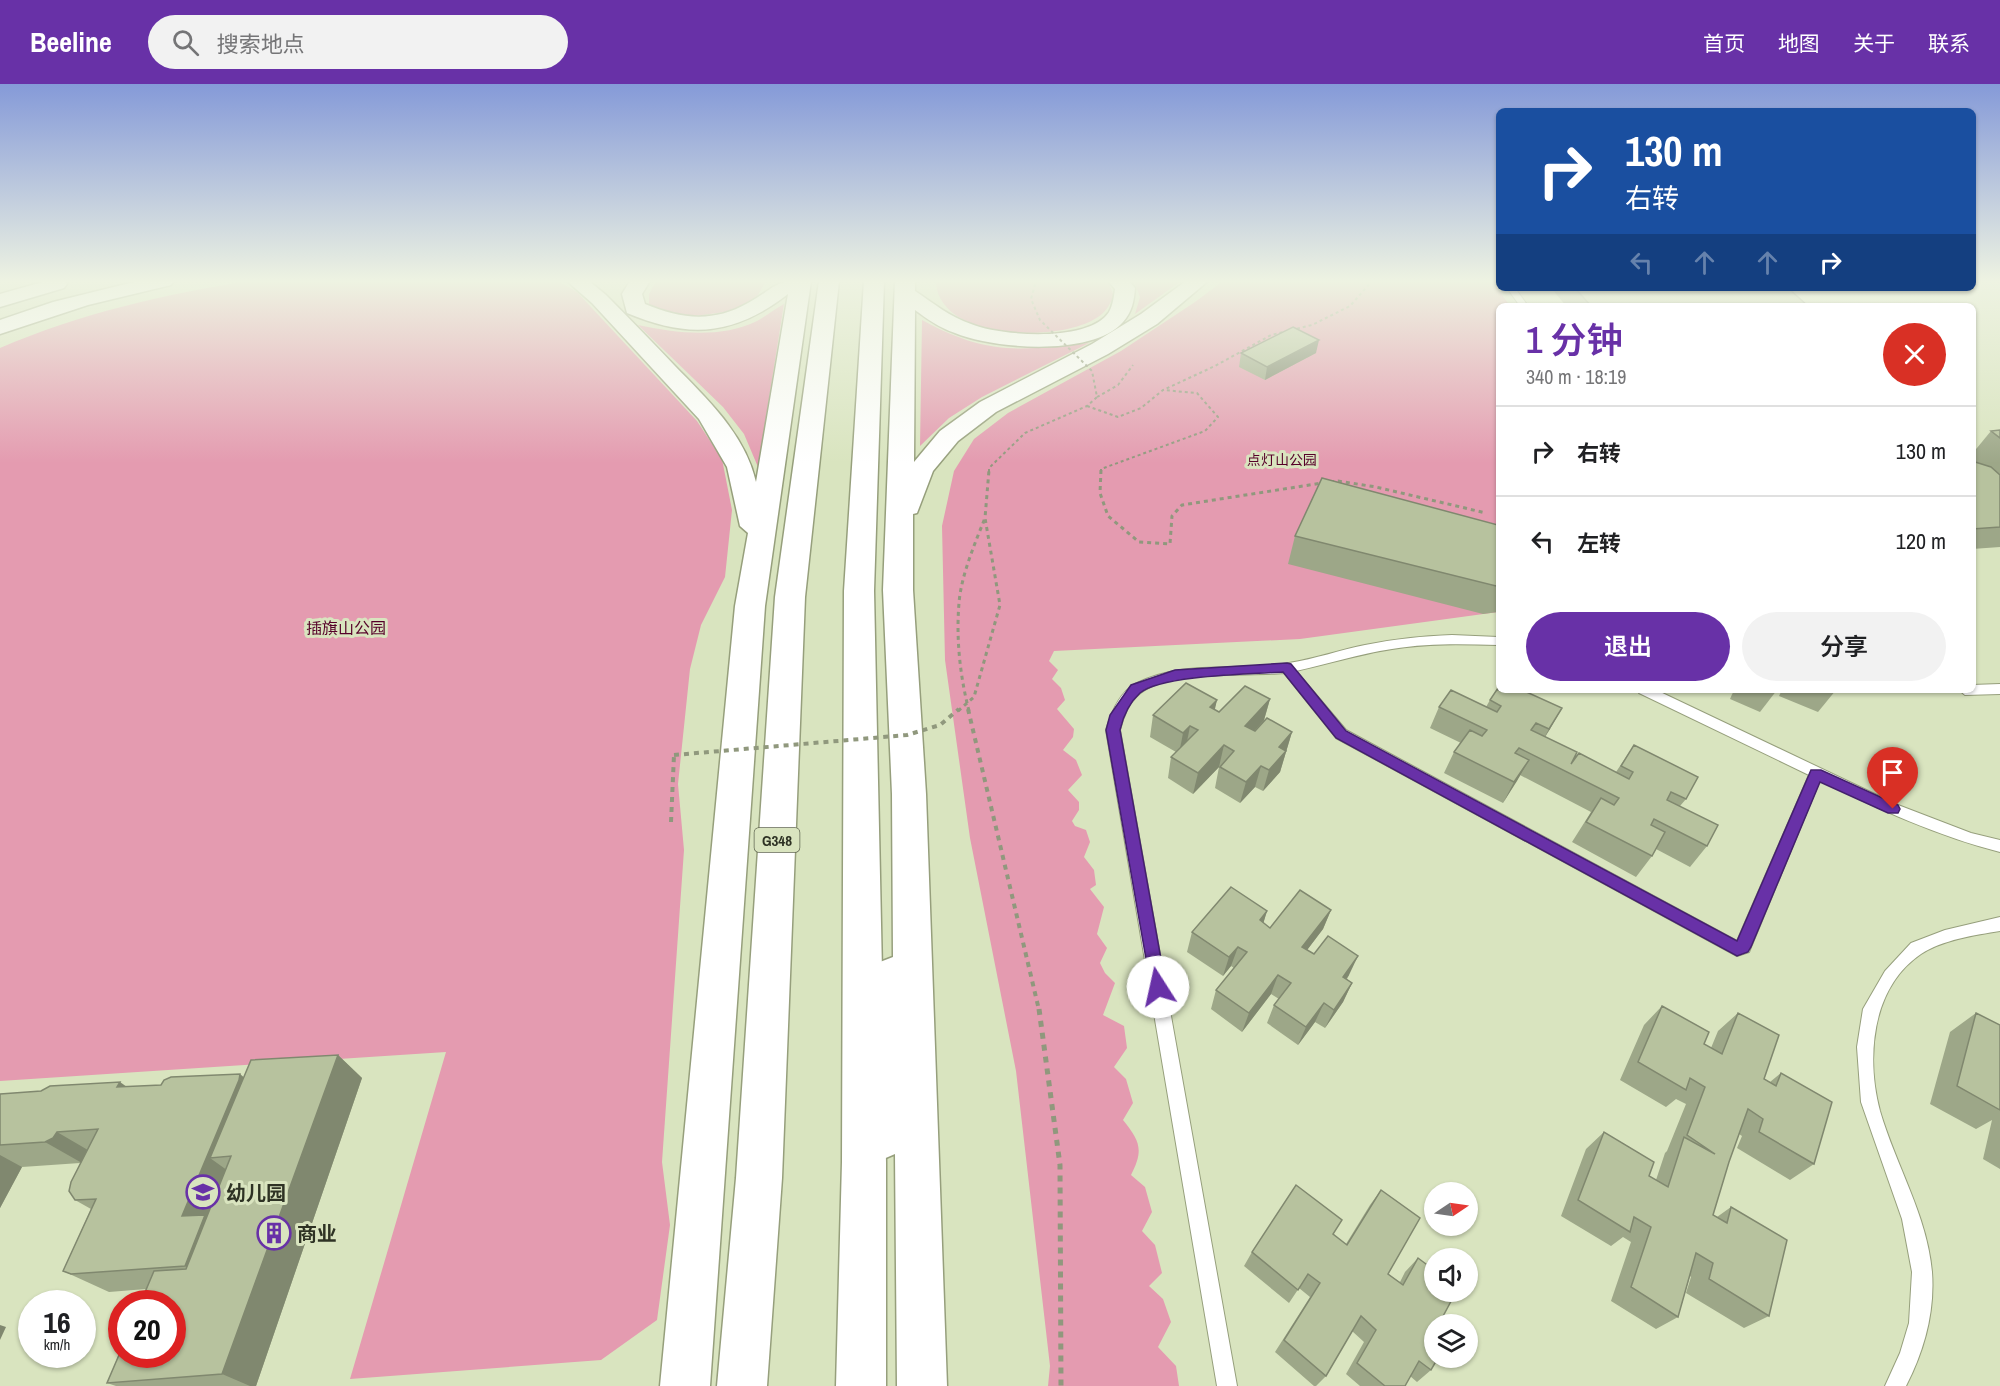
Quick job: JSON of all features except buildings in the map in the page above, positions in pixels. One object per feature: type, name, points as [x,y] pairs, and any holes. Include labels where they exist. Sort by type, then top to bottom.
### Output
[{"type":"main road","points":[[640,342],[708,414],[726,440],[740,467],[758,552]]},
{"type":"main road","points":[[685,1386],[749,618],[758,552],[799,342]]},
{"type":"main road","name":"G348","points":[[742,1386],[759,1178],[790,597],[806,342]]},
{"type":"main road","points":[[862,1381],[864,1162],[859,591],[884,342]]},
{"type":"main road","points":[[892,342],[899,534],[898,590],[909,794],[922,1386]]},
{"type":"main road","points":[[899,534],[921,470],[949,436],[988,406],[1112,342]]},
{"type":"main road","points":[[862,1381],[909,794]]},
{"type":"main road","points":[[723,1386],[759,1178]]},
{"type":"lane","points":[[1227,1386],[1113,730],[1117,715],[1136,689],[1175,675],[1287,668],[1375,647],[1421,639],[1458,637],[1496,641]]},
{"type":"lane","points":[[1287,668],[1341,734],[1737,949],[1743,947],[1816,774]]},
{"type":"lane","points":[[1976,690],[2000,689]]},
{"type":"lane","points":[[1650,693],[1816,774],[1903,813],[1969,838],[2000,846]]},
{"type":"lane","points":[[1895,1386],[1906,1367],[1923,1312],[1920,1257],[1913,1221],[1888,1161],[1871,1110],[1865,1054],[1871,1009],[1889,976],[1917,948],[1979,928],[2000,924]]},
{"type":"path","points":[[1062,342],[1092,371],[1097,397]]},
{"type":"path","points":[[1087,406],[1118,417],[1141,408],[1163,390],[1215,366],[1259,342]]},
{"type":"path","points":[[670,822],[674,755],[907,735],[939,725],[974,697],[1000,605],[985,518],[989,468],[1025,433],[1087,406],[1097,397],[1118,385],[1133,365]]},
{"type":"path","points":[[1163,390],[1197,393],[1218,417],[1205,431],[1101,469],[1100,493],[1108,516],[1139,542],[1170,544],[1172,516],[1182,505],[1338,481],[1376,487],[1486,513]]},
{"type":"path","points":[[985,518],[974,544],[959,602],[960,674],[1041,1026],[1060,1165],[1061,1386]]},
{"type":"green space","name":"插旗山公园","points":[[16,342],[623,342],[697,421],[722,459],[732,510],[725,577],[701,625],[690,669],[678,784],[684,850],[662,1162],[670,1225],[657,1320],[601,1360],[350,1379],[446,1052],[0,1081],[0,348]]},
{"type":"green space","points":[[655,342],[778,342],[758,467],[744,434],[723,407]]},
{"type":"green space","points":[[922,342],[974,342],[1003,348],[1042,348],[1089,343],[982,397],[949,418],[920,446]]},
{"type":"green space","name":"点灯山公园","points":[[1135,342],[1496,342],[1496,612],[1300,639],[1054,651],[1049,661],[1058,670],[1052,679],[1061,688],[1065,700],[1057,709],[1074,729],[1073,737],[1063,750],[1076,760],[1082,775],[1068,790],[1079,802],[1079,810],[1072,821],[1075,826],[1086,830],[1090,842],[1084,857],[1094,870],[1096,885],[1090,889],[1104,907],[1097,934],[1107,948],[1100,963],[1105,973],[1115,983],[1103,1015],[1124,1026],[1127,1048],[1114,1067],[1126,1079],[1133,1103],[1123,1120],[1136,1140],[1139,1152],[1131,1175],[1145,1187],[1152,1212],[1142,1231],[1155,1245],[1162,1273],[1149,1286],[1163,1299],[1171,1322],[1158,1347],[1176,1366],[1179,1386],[1048,1386],[1050,1366],[1016,1071],[970,838],[945,660],[942,526],[954,471],[974,439],[1008,413]]},
{"type":"place","name":"幼儿园","points":[[203,1192]]},
{"type":"place","name":"商业","points":[[274,1233]]},
{"type":"route","points":[[1158,987],[1113,730],[1117,715],[1136,689],[1175,675],[1287,668],[1341,734],[1737,949],[1743,947],[1816,774],[1893,809]]}]
